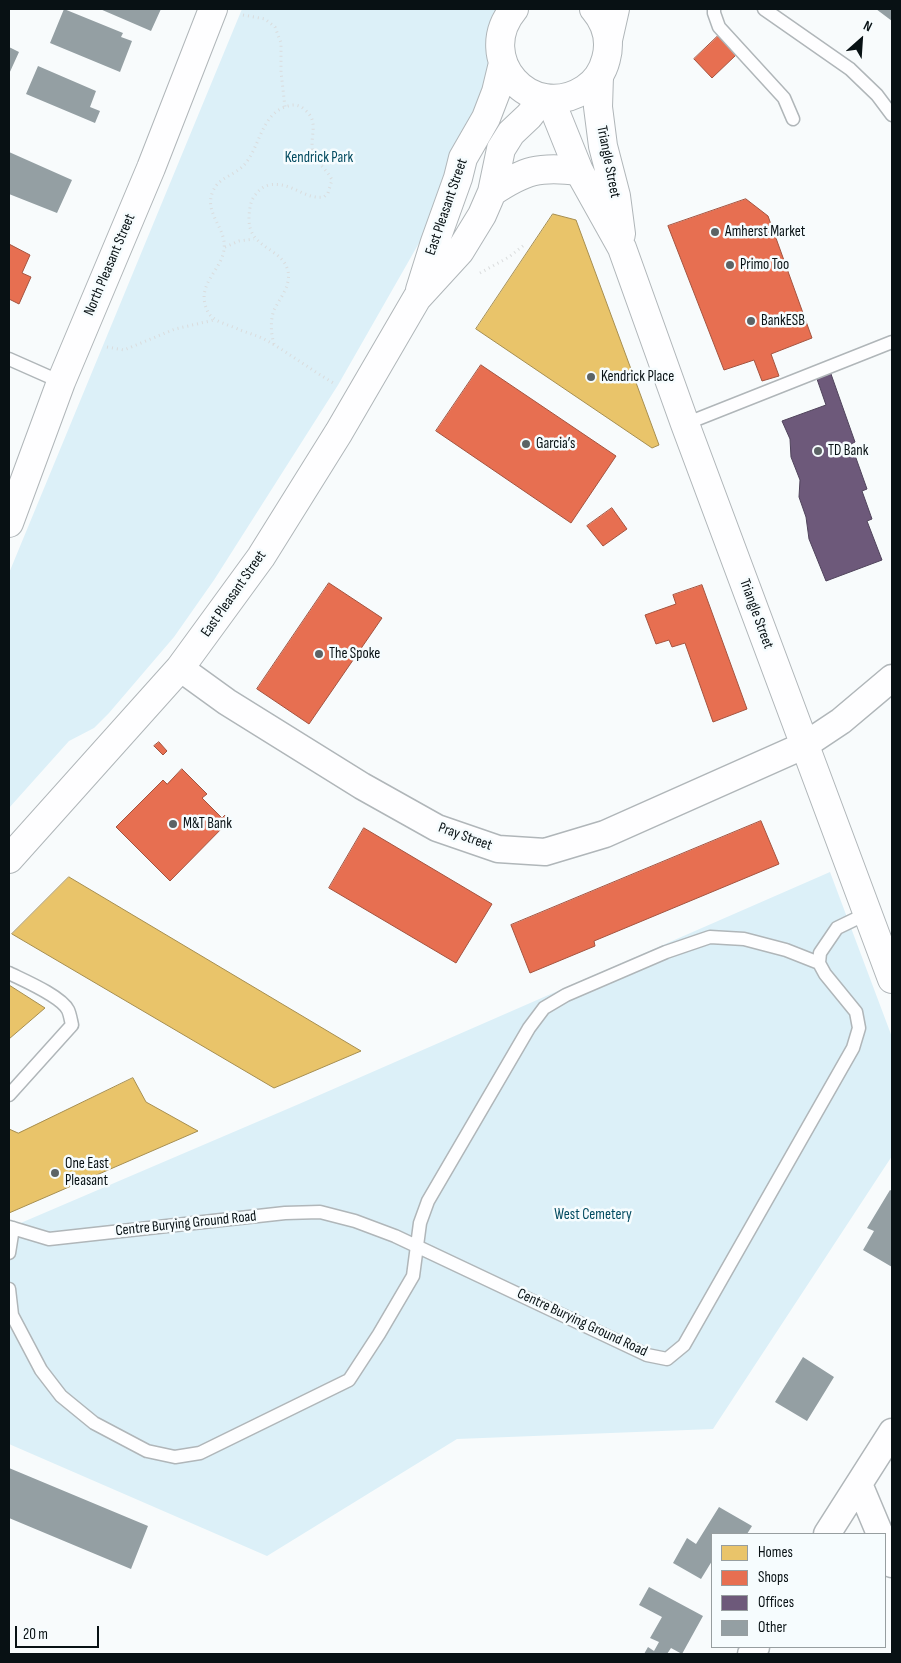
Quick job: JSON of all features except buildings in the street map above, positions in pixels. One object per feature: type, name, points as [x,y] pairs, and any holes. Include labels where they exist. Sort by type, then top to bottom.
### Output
[{"type":"main road","name":"North Pleasant Street","points":[[12,507],[61,382],[151,168],[213,9]]},
{"type":"main road","points":[[513,9],[500,35],[503,63],[512,79],[526,92],[547,99],[564,98],[578,94],[599,76],[605,65],[608,53],[608,40],[615,9]]},
{"type":"main road","points":[[594,9],[602,19],[608,40]]},
{"type":"main road","name":"East Pleasant Street","points":[[417,298],[463,158],[486,118],[496,92],[503,63]]},
{"type":"main road","name":"Triangle Street","points":[[599,76],[598,107],[603,146],[616,196],[622,248]]},
{"type":"main road","name":"East Pleasant Street","points":[[9,859],[180,668],[261,557],[417,298],[460,251],[482,215],[492,192],[502,149],[511,133],[547,99]]},
{"type":"main road","name":"Triangle Street","points":[[547,99],[579,171],[622,248],[685,424],[892,979]]},
{"type":"main road","points":[[492,192],[512,179],[539,169],[555,168],[579,171]]},
{"type":"street","name":"Pray Street","points":[[180,668],[227,702],[362,786],[437,828],[498,849],[544,852],[605,834],[805,745],[841,721],[892,678]]},
{"type":"street","points":[[828,1533],[892,1432]]},
{"type":"street","points":[[859,1484],[880,1533]]},
{"type":"street","points":[[886,1549],[892,1564]]},
{"type":"lane","points":[[714,9],[719,26],[784,98],[794,119]]},
{"type":"lane","points":[[767,10],[850,69],[877,95],[892,115]]},
{"type":"lane","points":[[685,424],[892,342]]},
{"type":"lane","points":[[9,359],[61,382]]},
{"type":"lane","points":[[9,1289],[12,1315],[41,1370],[61,1396],[94,1423],[147,1452],[175,1457],[200,1453],[349,1380],[380,1334],[413,1276],[420,1223],[428,1201],[528,1028],[544,1008],[566,995],[648,960],[710,937],[744,939],[786,950],[819,963],[820,953],[837,928],[868,913]]},
{"type":"lane","name":"Centre Burying Ground Road","points":[[11,1228],[49,1239],[285,1213],[320,1212],[363,1224],[395,1236],[647,1355],[667,1359],[684,1344],[853,1048],[859,1028],[856,1012],[825,974],[819,963]]},
{"type":"lane","points":[[9,973],[47,992],[62,1003],[68,1010],[72,1025],[9,1095]]},
{"type":"lane","points":[[9,1254],[11,1228]]},
{"type":"path","points":[[243,15],[265,19],[275,27],[281,43],[284,107]]},
{"type":"path","points":[[274,344],[272,333],[273,316],[289,278],[283,260],[252,235],[249,212],[254,197],[260,189],[267,186],[286,186],[309,196],[324,197],[332,180],[315,158],[312,144],[314,125],[310,115],[300,106],[293,105],[284,107],[267,122],[244,165],[216,184],[212,192],[210,206],[223,236],[224,248],[222,258],[208,280],[205,292],[208,312],[215,320],[274,344],[338,385]]},
{"type":"path","points":[[224,248],[246,240],[256,240]]},
{"type":"path","points":[[108,347],[124,350],[175,329],[215,320]]},
{"type":"green space","name":"Kendrick Park","points":[[242,9],[500,9],[490,84],[439,208],[338,385],[214,580],[174,637],[109,713],[94,728],[69,741],[9,808],[9,573]]},
{"type":"green space","name":"West Cemetery","points":[[830,872],[892,1037],[892,1156],[713,1429],[457,1439],[267,1556],[9,1444],[9,1222],[16,1225],[299,1104]]},
{"type":"place","name":"Amherst Market","points":[[715,232]]},
{"type":"place","name":"Primo Too","points":[[730,265]]},
{"type":"place","name":"BankESB","points":[[751,321]]},
{"type":"place","name":"Kendrick Place","points":[[591,377]]},
{"type":"place","name":"Garcia’s","points":[[526,444]]},
{"type":"place","name":"TD Bank","points":[[818,451]]},
{"type":"place","name":"The Spoke","points":[[319,654]]},
{"type":"place","name":"M&T Bank","points":[[173,824]]},
{"type":"place","name":"One East Pleasant","points":[[55,1173]]}]
